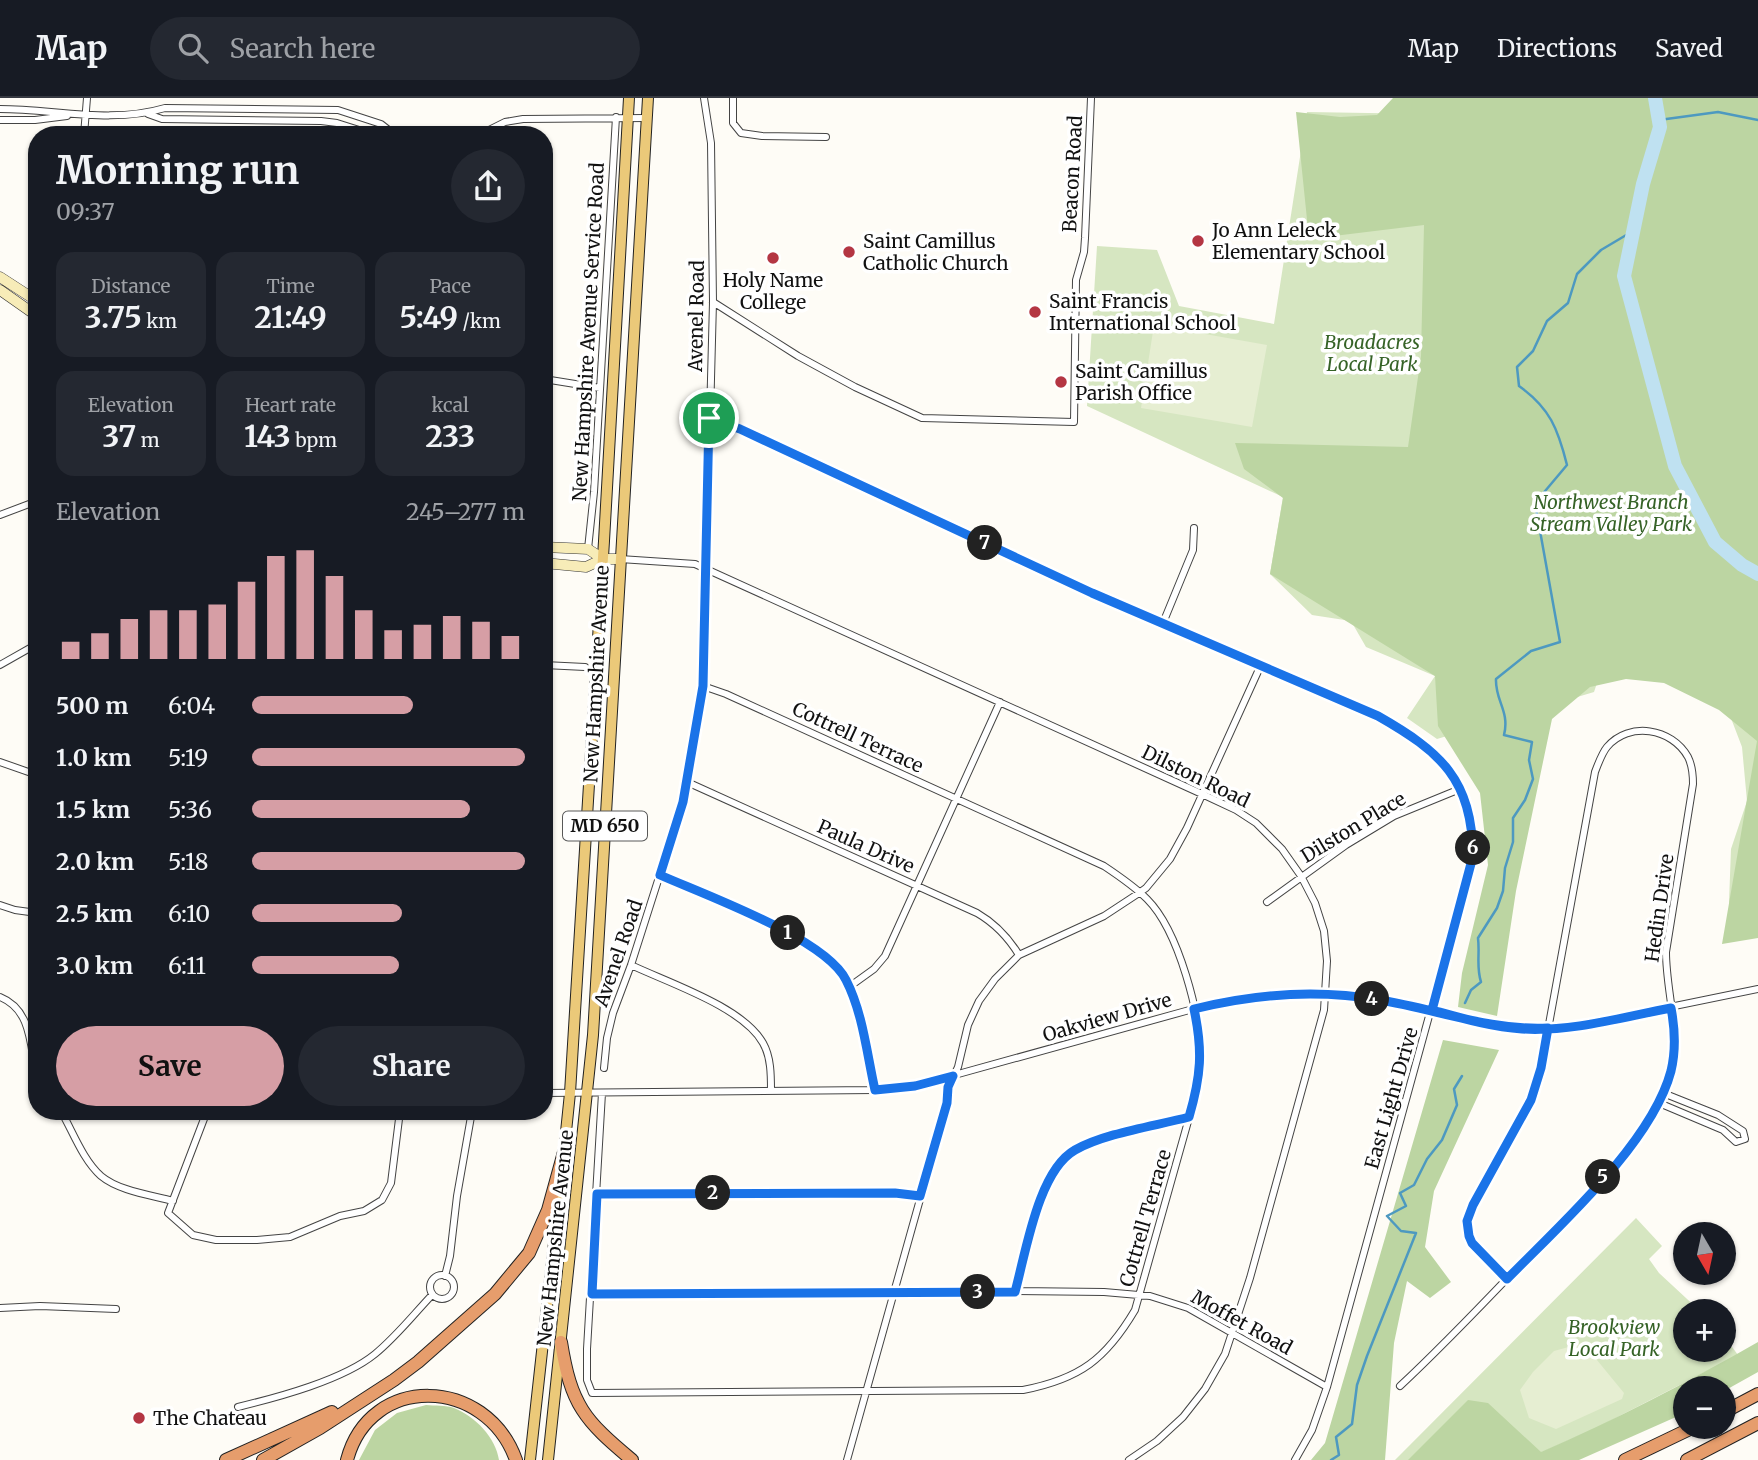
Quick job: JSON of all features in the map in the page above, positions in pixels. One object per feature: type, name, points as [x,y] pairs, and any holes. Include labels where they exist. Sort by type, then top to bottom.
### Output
[{"type":"highway","points":[[264,1460],[394,1380],[495,1294],[529,1253],[548,1210],[564,1152]]},
{"type":"highway","points":[[561,1342],[570,1386],[584,1415],[632,1460]]},
{"type":"highway","points":[[226,1460],[316,1420],[394,1380]]},
{"type":"highway","points":[[1736,1406],[1758,1394]]},
{"type":"highway","points":[[347,1460],[354,1440],[382,1410],[407,1399],[439,1396],[463,1402],[485,1414],[505,1435],[516,1460]]},
{"type":"highway","points":[[1687,1460],[1758,1423]]},
{"type":"highway","points":[[1625,1460],[1673,1437]]},
{"type":"main road","name":"New Hampshire Avenue","points":[[530,1460],[569,1093],[603,559],[622,117],[629,98]]},
{"type":"main road","name":"New Hampshire Avenue","points":[[548,1460],[588,1093],[648,98]]},
{"type":"main road","points":[[0,278],[28,295]]},
{"type":"main road","points":[[0,290],[28,310]]},
{"type":"main road","points":[[553,547],[588,549],[603,559]]},
{"type":"main road","points":[[553,564],[586,566],[603,559],[620,559]]},
{"type":"street","points":[[86,126],[87,98]]},
{"type":"street","name":"Avenel Road","points":[[604,1068],[607,1038],[683,802],[703,686],[713,302],[711,143],[705,98]]},
{"type":"street","points":[[733,98],[733,123],[741,133],[826,137]]},
{"type":"street","name":"Beacon Road","points":[[713,302],[798,356],[855,387],[922,418],[1074,422],[1076,280],[1084,252],[1091,98]]},
{"type":"street","points":[[169,108],[169,120]]},
{"type":"street","points":[[0,120],[146,113],[169,108],[338,110],[385,126]]},
{"type":"street","points":[[0,109],[76,115]]},
{"type":"street","points":[[14,120],[15,109]]},
{"type":"street","points":[[146,113],[169,120],[321,121],[350,126]]},
{"type":"street","name":"New Hampshire Avenue Service Road","points":[[588,549],[622,117]]},
{"type":"street","points":[[497,126],[523,119],[647,118]]},
{"type":"street","points":[[553,380],[600,388]]},
{"type":"street","name":"East Light Drive","points":[[709,418],[740,429],[1092,593],[1378,716],[1436,755],[1454,778],[1469,812],[1473,856],[1327,1387],[1312,1430],[1295,1460]]},
{"type":"street","points":[[0,515],[28,504]]},
{"type":"street","points":[[1163,623],[1193,550],[1194,528]]},
{"type":"street","name":"Dilston Road","points":[[620,559],[695,564],[1202,794],[1256,823],[1282,849],[1301,876],[1315,903],[1324,931],[1327,961],[1320,1029],[1233,1333],[1225,1354],[1198,1399],[1157,1441],[1129,1460]]},
{"type":"street","points":[[0,666],[28,650]]},
{"type":"street","points":[[553,665],[585,667]]},
{"type":"street","points":[[847,1460],[947,1103],[948,1087],[958,1067],[968,1025],[979,1001],[995,979],[1020,955],[1104,916],[1146,888],[1170,859],[1260,667]]},
{"type":"street","name":"Cottrell Terrace","points":[[592,1294],[587,1380],[592,1393],[1023,1390],[1052,1384],[1079,1372],[1109,1347],[1135,1310],[1189,1117],[1201,1062],[1194,1009],[1174,940],[1158,913],[1139,893],[1104,866],[726,694],[703,686]]},
{"type":"street","points":[[849,988],[874,970],[885,956],[1000,702]]},
{"type":"street","name":"Hedin Drive","points":[[1400,1386],[1507,1279],[1574,1210],[1625,1153],[1663,1093],[1675,1047],[1666,952],[1693,784],[1693,769],[1687,755],[1668,736],[1644,730],[1624,734],[1607,747],[1595,772],[1541,1068],[1531,1100],[1473,1205],[1467,1221],[1472,1243],[1507,1279]]},
{"type":"street","points":[[0,762],[28,772]]},
{"type":"street","name":"Paula Drive","points":[[687,782],[993,923],[1008,937],[1020,955]]},
{"type":"street","name":"Dilston Place","points":[[1267,902],[1346,845],[1394,816],[1460,789]]},
{"type":"street","points":[[660,875],[810,944],[828,958],[846,979],[859,1020],[875,1090]]},
{"type":"street","points":[[0,905],[28,912]]},
{"type":"street","points":[[632,965],[732,1012],[749,1024],[763,1042],[768,1056],[771,1091]]},
{"type":"street","name":"Oakview Drive","points":[[553,1093],[875,1090],[915,1086],[1194,1009],[1258,996],[1295,994],[1377,999],[1501,1027],[1548,1028],[1582,1025],[1758,989]]},
{"type":"street","points":[[0,997],[14,1005],[25,1020],[28,1034]]},
{"type":"street","points":[[592,1294],[603,1093]]},
{"type":"street","points":[[1658,1103],[1723,1130],[1736,1142],[1745,1139],[1743,1131],[1718,1115],[1663,1093]]},
{"type":"street","points":[[1015,1292],[1045,1184],[1061,1161],[1095,1141],[1189,1117]]},
{"type":"street","points":[[66,1120],[86,1156],[103,1177],[117,1185],[173,1201]]},
{"type":"street","points":[[204,1120],[168,1213],[193,1235],[216,1240],[290,1237],[341,1216],[365,1211],[382,1200],[391,1183],[399,1120]]},
{"type":"street","points":[[445,1276],[470,1120]]},
{"type":"street","points":[[597,1194],[895,1193],[920,1196]]},
{"type":"street","points":[[436,1276],[445,1276],[453,1285],[452,1294],[445,1299],[432,1295],[430,1283],[436,1276]]},
{"type":"street","name":"Moffet Road","points":[[592,1294],[1104,1292],[1150,1296],[1188,1308],[1327,1387]]},
{"type":"street","points":[[238,1407],[272,1399],[366,1360],[432,1295]]},
{"type":"street","points":[[0,1308],[40,1306],[116,1309]]},
{"type":"green space","name":"Northwest Branch Stream Valley Park","points":[[1393,98],[1758,98],[1758,938],[1722,944],[1757,741],[1719,710],[1664,683],[1626,679],[1590,687],[1552,719],[1516,891],[1497,1016],[1458,1007],[1462,973],[1488,865],[1480,793],[1438,726],[1435,676],[1270,574],[1283,498],[1244,469],[1235,443],[1408,447],[1421,356],[1424,225],[1309,239],[1296,112],[1340,117],[1377,115]]},
{"type":"green space","name":"Northwest Branch Stream Valley Park","points":[[1758,98],[1758,920],[1734,925],[1729,902],[1731,849],[1747,801],[1742,747],[1729,713],[1673,667],[1605,659],[1594,692],[1437,739],[1407,718],[1435,676],[1366,647],[1351,621],[1312,615],[1270,574],[1283,497],[1087,406],[1097,246],[1157,250],[1179,306],[1274,324],[1307,112],[1491,115]]},
{"type":"green space","points":[[1154,325],[1267,345],[1252,427],[1141,408]]},
{"type":"green space","points":[[1443,1040],[1499,1050],[1434,1191],[1425,1247],[1451,1282],[1430,1298],[1407,1281],[1394,1343],[1385,1460],[1311,1460],[1325,1443]]},
{"type":"green space","name":"Brookview Local Park","points":[[1636,1218],[1662,1246],[1649,1259],[1659,1273],[1687,1299],[1673,1299],[1673,1362],[1724,1362],[1697,1376],[1673,1376],[1673,1388],[1592,1430],[1524,1460],[1395,1460]]},
{"type":"green space","points":[[1758,1342],[1758,1372],[1736,1384],[1736,1376],[1697,1376],[1723,1362],[1736,1362],[1736,1354]]},
{"type":"green space","points":[[1583,1343],[1624,1393],[1622,1399],[1556,1429],[1529,1418],[1520,1390],[1554,1351]]},
{"type":"green space","points":[[1673,1389],[1673,1418],[1579,1460],[1408,1460],[1468,1400],[1488,1403],[1541,1452]]},
{"type":"green space","points":[[426,1405],[451,1407],[469,1416],[489,1436],[499,1460],[359,1460],[375,1430],[397,1413]]},
{"type":"waterway","points":[[1655,98],[1660,127],[1643,184],[1624,276],[1675,466],[1715,542],[1742,565],[1758,574]]},
{"type":"waterway","points":[[1659,120],[1718,112],[1758,120]]},
{"type":"waterway","points":[[1465,1003],[1471,990],[1481,982],[1478,938],[1497,908],[1503,891],[1505,868],[1513,842],[1513,818],[1525,800],[1533,779],[1529,760],[1532,742],[1504,735],[1505,719],[1496,679],[1531,651],[1560,642],[1535,503],[1567,465],[1551,420],[1530,394],[1519,386],[1517,367],[1533,351],[1547,321],[1568,303],[1577,274],[1601,250],[1633,231]]},
{"type":"waterway","points":[[1331,1460],[1339,1455],[1336,1437],[1352,1424],[1357,1385],[1416,1233],[1401,1231],[1387,1216],[1406,1206],[1400,1193],[1414,1185],[1427,1159],[1442,1140],[1457,1105],[1454,1089],[1462,1076]]},
{"type":"place","name":"Jo Ann Leleck Elementary School","points":[[1198,241]]},
{"type":"place","name":"Saint Camillus Catholic Church","points":[[849,252]]},
{"type":"place","name":"Holy Name College","points":[[773,258]]},
{"type":"place","name":"Saint Francis International School","points":[[1035,312]]},
{"type":"place","name":"Saint Camillus Parish Office","points":[[1061,382]]},
{"type":"place","name":"The Chateau","points":[[139,1418]]},
{"type":"route","points":[[709,418],[703,686],[683,802],[660,875],[770,924],[810,944],[828,958],[846,979],[859,1020],[875,1090],[915,1086],[953,1076],[920,1196],[895,1193],[597,1194],[592,1294],[1015,1292],[1045,1184],[1061,1161],[1095,1141],[1189,1117],[1201,1062],[1194,1009],[1258,996],[1295,994],[1377,999],[1501,1027],[1524,1029],[1548,1028],[1541,1068],[1531,1100],[1473,1205],[1467,1221],[1472,1243],[1507,1279],[1625,1153],[1658,1103],[1671,1070],[1675,1047],[1671,1008],[1582,1025],[1524,1029],[1501,1027],[1432,1010],[1473,856],[1473,833],[1468,805],[1454,778],[1436,755],[1419,740],[1378,716],[1092,593],[740,429],[709,418]]},
{"type":"park label","name":"Broadacres Local Park","points":[[1372,353]]}]
